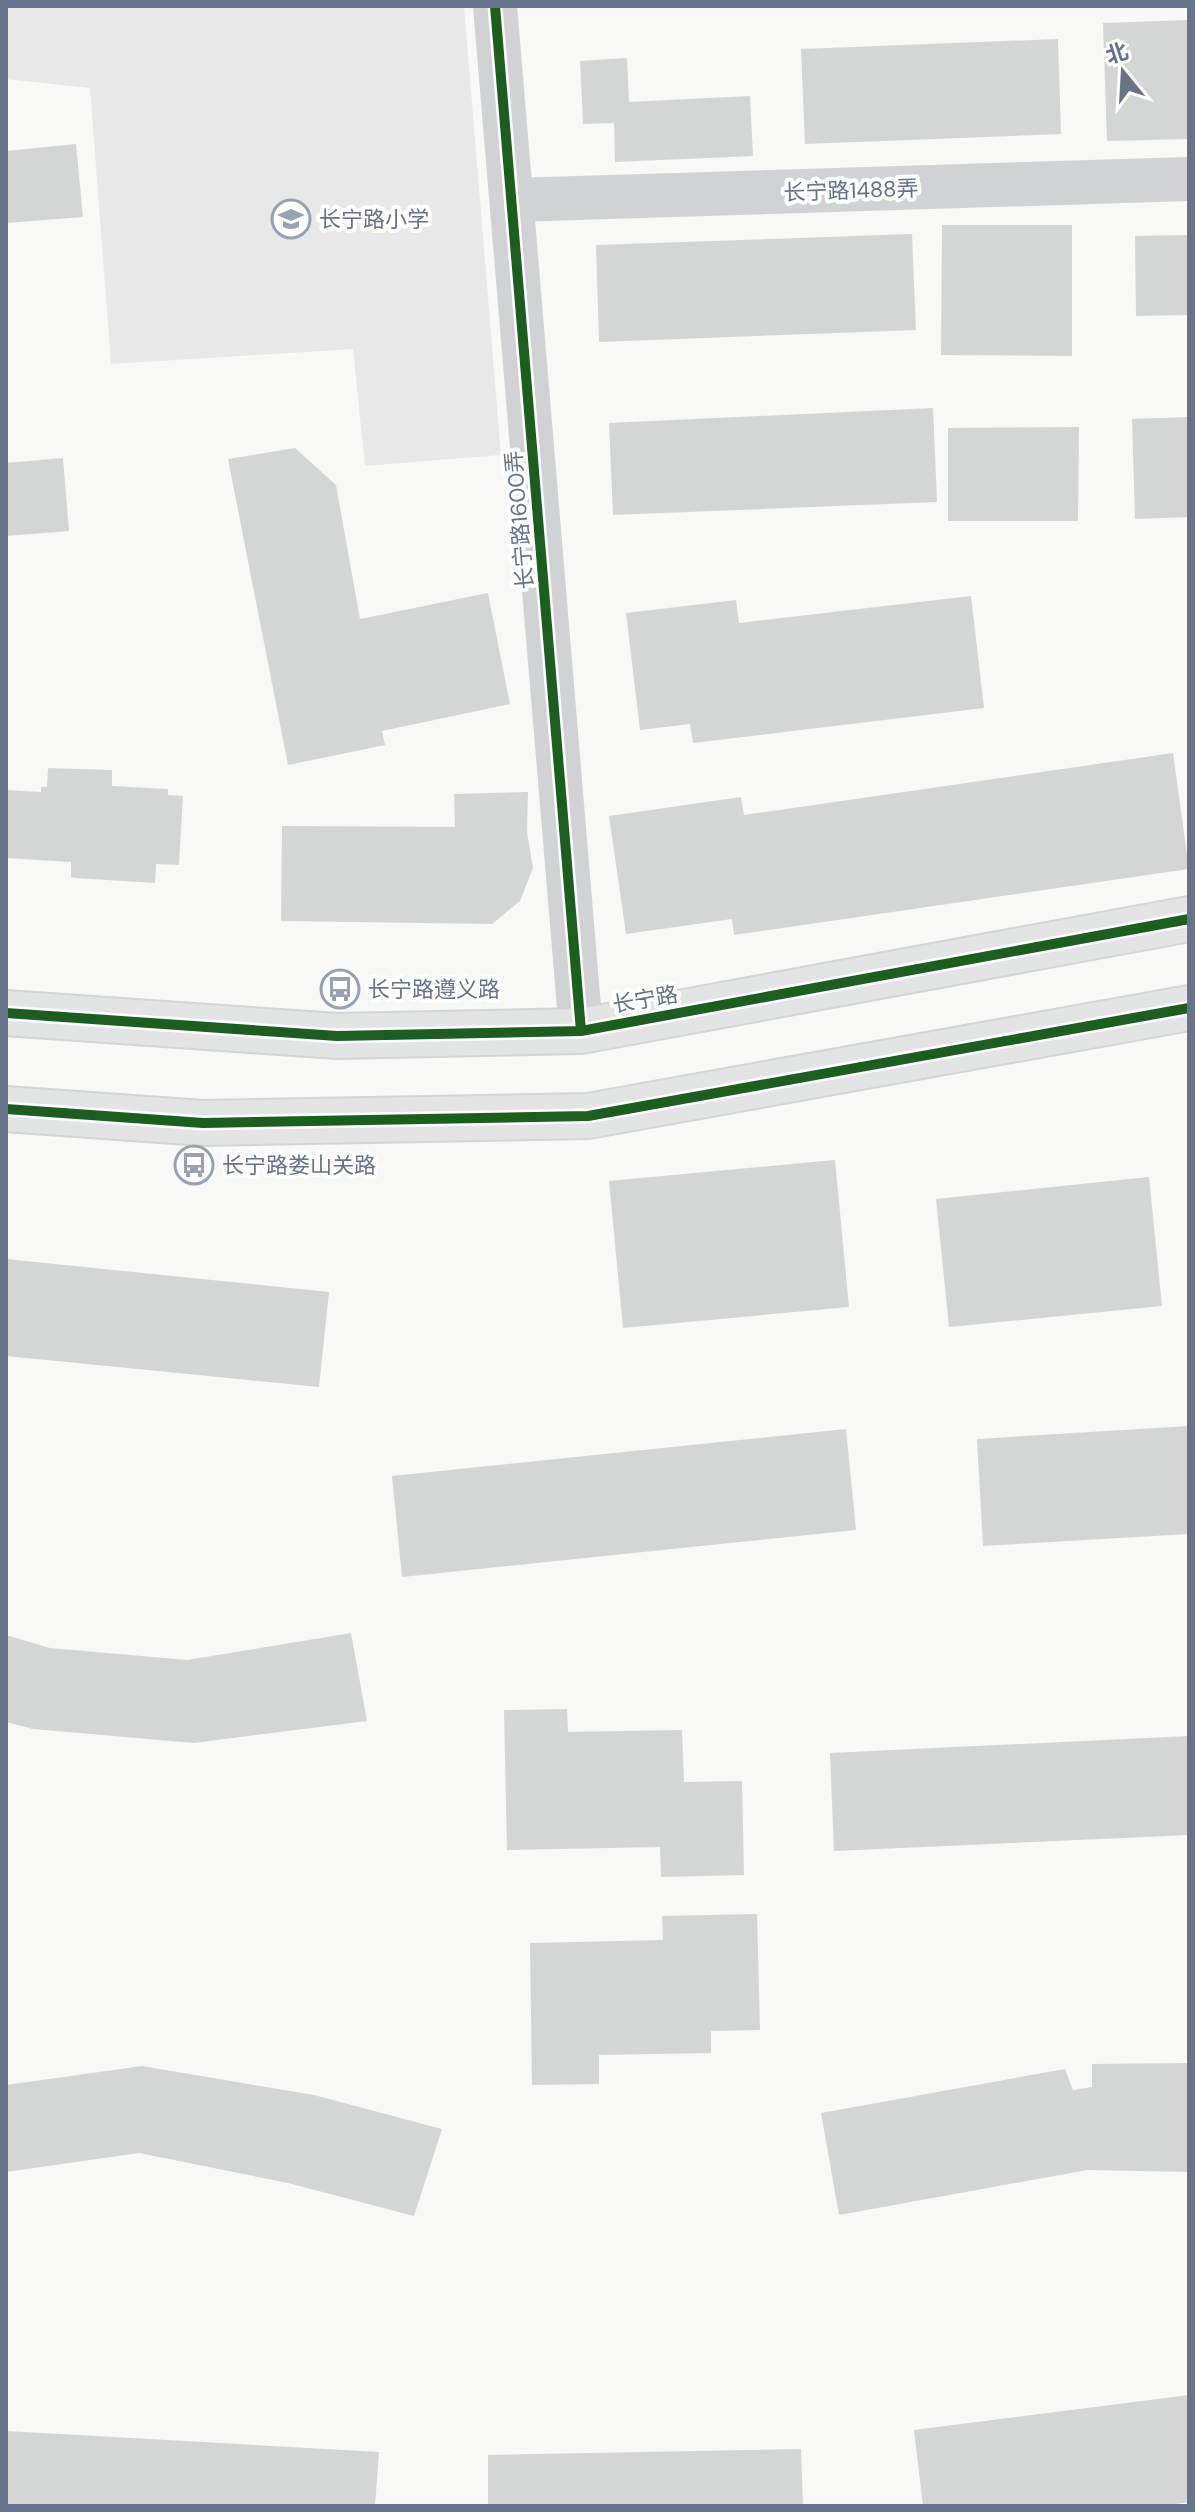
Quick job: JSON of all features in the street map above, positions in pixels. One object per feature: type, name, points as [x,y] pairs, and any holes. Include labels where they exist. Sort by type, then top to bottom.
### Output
[{"type":"main road","name":"长宁路","points":[[6,1013],[337,1036],[581,1031],[1189,919]]},
{"type":"main road","points":[[6,1109],[203,1123],[588,1116],[1189,1008]]},
{"type":"street","name":"长宁路1600弄","points":[[495,6],[581,1031]]},
{"type":"street","name":"长宁路1488弄","points":[[512,200],[1189,179]]},
{"type":"shaded area","name":"长宁路小学","points":[[6,6],[464,6],[501,455],[365,466],[353,349],[111,364],[90,88],[6,79]]},
{"type":"building","points":[[1189,20],[1189,139],[1107,141],[1103,23]]},
{"type":"building","points":[[1058,39],[1061,134],[805,144],[801,49]]},
{"type":"building","points":[[627,58],[629,102],[750,96],[753,156],[615,162],[614,123],[583,124],[580,61]]},
{"type":"building","points":[[76,144],[83,217],[6,223],[6,151]]},
{"type":"building","points":[[942,225],[1072,225],[1072,356],[941,355]]},
{"type":"building","points":[[912,234],[916,330],[599,342],[596,245]]},
{"type":"building","points":[[1189,235],[1189,315],[1136,316],[1135,236]]},
{"type":"building","points":[[933,408],[937,502],[613,515],[609,423]]},
{"type":"building","points":[[1189,417],[1189,517],[1135,519],[1132,419]]},
{"type":"building","points":[[1079,427],[1078,521],[948,521],[948,428]]},
{"type":"building","points":[[295,448],[336,485],[360,619],[488,593],[510,704],[382,731],[385,745],[288,765],[228,459]]},
{"type":"building","points":[[63,458],[69,531],[6,536],[6,463]]},
{"type":"building","points":[[971,596],[984,708],[693,743],[690,724],[640,730],[626,613],[736,600],[739,623]]},
{"type":"building","points":[[1173,753],[1189,869],[734,935],[732,919],[626,934],[609,816],[741,797],[744,815]]},
{"type":"building","points":[[48,768],[112,770],[112,786],[168,789],[168,795],[183,796],[179,865],[156,864],[155,883],[75,878],[71,877],[71,862],[6,858],[6,790],[41,792],[41,787],[47,787]]},
{"type":"building","points":[[528,792],[527,832],[533,868],[520,901],[492,924],[281,921],[282,826],[455,827],[454,794]]},
{"type":"building","points":[[835,1160],[849,1307],[623,1328],[609,1181]]},
{"type":"building","points":[[1149,1177],[1162,1306],[949,1327],[936,1199]]},
{"type":"building","points":[[6,1259],[329,1292],[319,1387],[6,1356]]},
{"type":"building","points":[[1189,1426],[1189,1534],[983,1546],[977,1439]]},
{"type":"building","points":[[846,1429],[856,1530],[402,1577],[392,1476]]},
{"type":"building","points":[[351,1633],[367,1721],[194,1743],[33,1729],[6,1722],[6,1635],[50,1648],[187,1660]]},
{"type":"building","points":[[567,1709],[568,1732],[682,1730],[684,1782],[742,1781],[744,1875],[661,1877],[660,1847],[507,1850],[504,1710]]},
{"type":"building","points":[[1189,1736],[1189,1835],[834,1851],[830,1753]]},
{"type":"building","points":[[757,1914],[760,2030],[711,2031],[711,2053],[599,2055],[599,2084],[532,2085],[530,1943],[663,1940],[662,1916]]},
{"type":"building","points":[[1189,2063],[1189,2172],[1087,2170],[839,2215],[821,2113],[1065,2069],[1073,2090],[1092,2087],[1092,2064]]},
{"type":"building","points":[[142,2066],[314,2095],[442,2129],[414,2216],[288,2183],[139,2153],[6,2172],[6,2085]]},
{"type":"building","points":[[1189,2395],[1189,2502],[1161,2506],[923,2506],[914,2430]]},
{"type":"building","points":[[6,2431],[379,2452],[375,2506],[6,2506]]},
{"type":"building","points":[[801,2449],[803,2506],[488,2506],[488,2455]]},
{"type":"cycle path","points":[[495,6],[581,1031]]},
{"type":"cycle path","points":[[6,1013],[337,1036],[581,1031],[1189,919]]},
{"type":"cycle path","points":[[6,1109],[203,1123],[588,1116],[1189,1008]]},
{"type":"place","name":"长宁路小学","points":[[291,219]]},
{"type":"place","name":"长宁路遵义路","points":[[340,989]]},
{"type":"place","name":"长宁路娄山关路","points":[[194,1165]]}]
